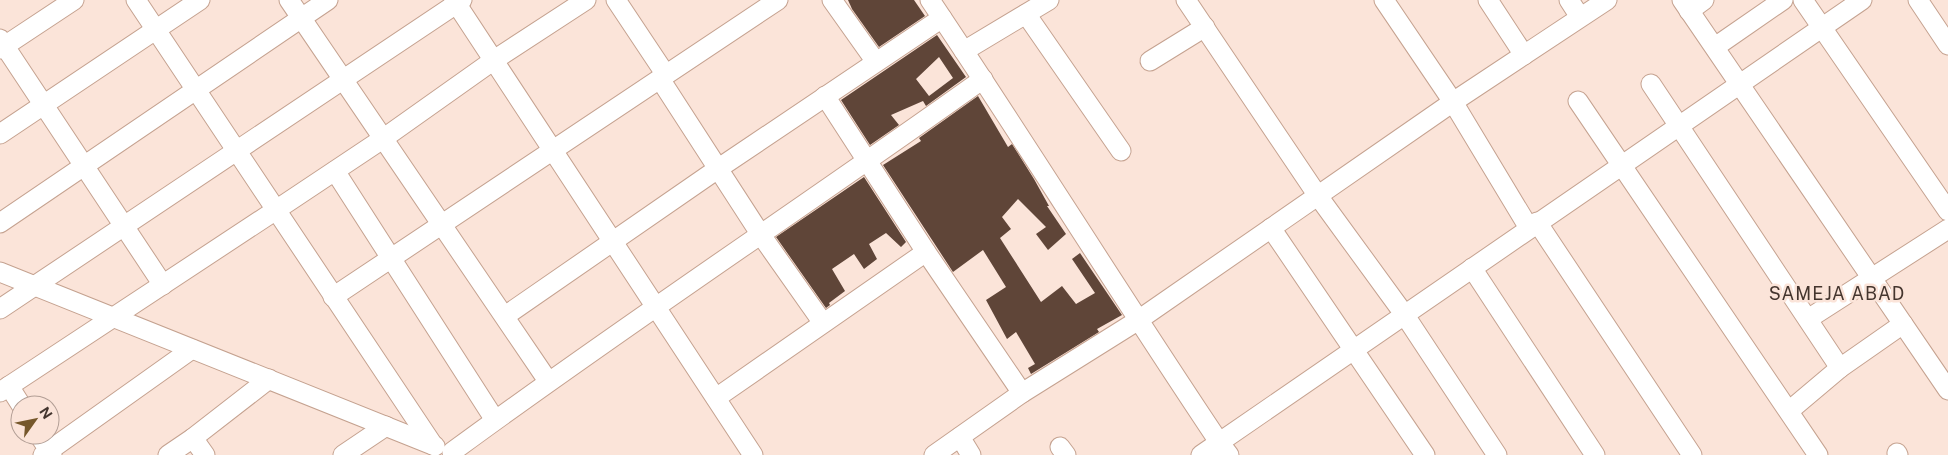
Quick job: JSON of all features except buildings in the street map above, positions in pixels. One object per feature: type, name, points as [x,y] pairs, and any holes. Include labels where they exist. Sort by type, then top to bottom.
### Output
[{"type":"street","points":[[74,0],[1,45],[44,105],[163,285]]},
{"type":"street","points":[[136,0],[433,445]]},
{"type":"street","points":[[0,134],[200,0]]},
{"type":"street","points":[[289,0],[548,381]]},
{"type":"street","points":[[0,223],[328,0]]},
{"type":"street","points":[[5,389],[384,138],[494,60],[586,0]]},
{"type":"street","points":[[616,0],[761,234],[823,323]]},
{"type":"street","points":[[333,297],[778,0]]},
{"type":"street","points":[[832,0],[876,62]]},
{"type":"street","points":[[930,0],[1138,321],[1224,449]]},
{"type":"street","points":[[964,51],[1049,0]]},
{"type":"street","points":[[1384,0],[1533,225],[1692,455]]},
{"type":"street","points":[[1488,0],[1524,55]]},
{"type":"street","points":[[1569,0],[1580,17]]},
{"type":"street","points":[[934,455],[1022,393],[1138,321],[1453,102],[1606,0]]},
{"type":"street","points":[[1715,47],[1783,0]]},
{"type":"street","points":[[1803,0],[1948,211]]},
{"type":"street","points":[[1201,455],[1224,449],[1353,350],[1404,314],[1862,0]]},
{"type":"street","points":[[1918,0],[1948,45]]},
{"type":"street","points":[[0,309],[458,1],[553,151],[753,455]]},
{"type":"street","points":[[1191,1],[1205,27],[1318,196],[1404,314],[1497,455]]},
{"type":"street","points":[[1692,4],[1715,47],[1948,390]]},
{"type":"street","points":[[1026,14],[1122,151]]},
{"type":"street","points":[[505,316],[719,168],[942,18]]},
{"type":"street","points":[[1150,61],[1205,27]]},
{"type":"street","points":[[0,272],[456,453],[495,420],[548,381],[983,80]]},
{"type":"street","points":[[1651,84],[1840,368]]},
{"type":"street","points":[[825,96],[926,252],[1022,393]]},
{"type":"street","points":[[1578,101],[1818,455]]},
{"type":"street","points":[[335,170],[495,420]]},
{"type":"street","points":[[1271,228],[1425,455]]},
{"type":"street","points":[[1808,319],[1948,229]]},
{"type":"street","points":[[716,398],[926,252]]},
{"type":"street","points":[[1472,268],[1595,455]]},
{"type":"street","points":[[1789,411],[1840,368],[1903,324]]},
{"type":"street","points":[[46,449],[192,348]]},
{"type":"street","points":[[168,455],[269,379]]},
{"type":"street","points":[[352,452],[386,426]]},
{"type":"street","points":[[960,437],[972,455]]},
{"type":"street","points":[[193,438],[205,455]]},
{"type":"district","name":"SAMEJA ABAD","points":[[1837,294]]}]
